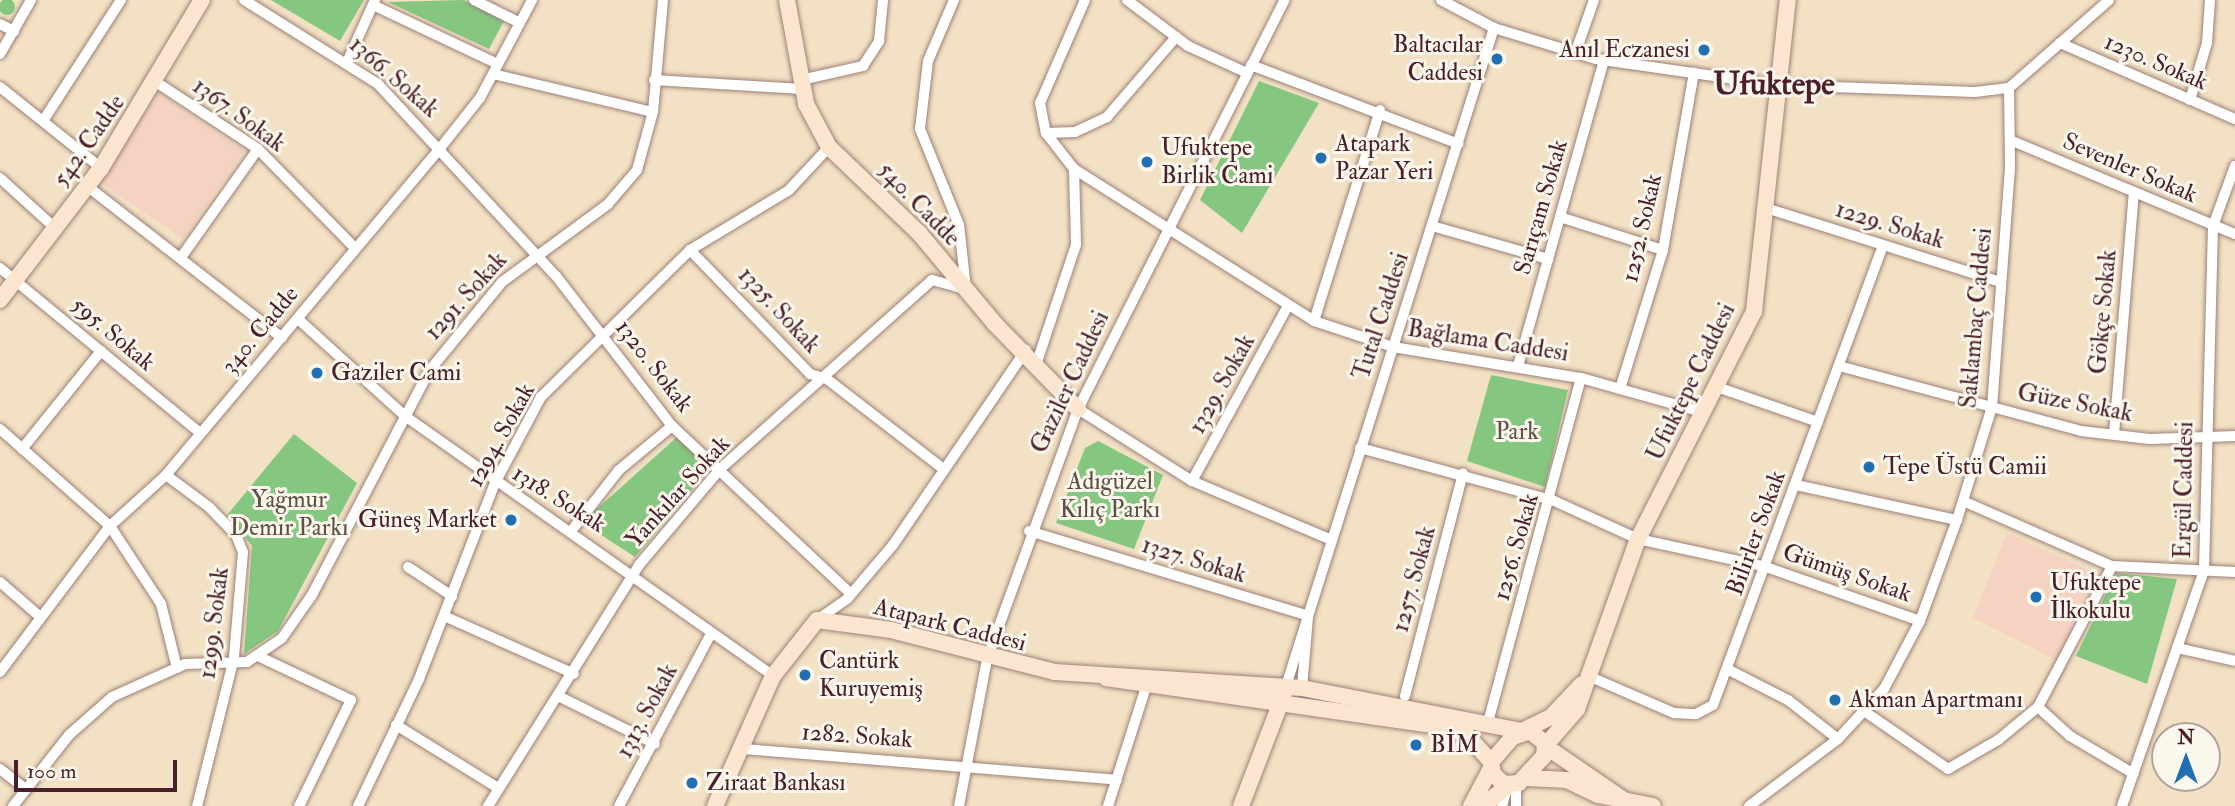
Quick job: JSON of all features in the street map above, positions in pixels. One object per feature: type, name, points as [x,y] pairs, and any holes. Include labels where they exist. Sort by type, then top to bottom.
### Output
[{"type":"street","points":[[0,54],[31,0]]},
{"type":"street","points":[[43,121],[121,0]]},
{"type":"street","name":"542. Cadde","points":[[0,300],[101,168],[156,82],[202,0]]},
{"type":"street","name":"1366. Sokak","points":[[244,0],[348,60],[441,147]]},
{"type":"street","points":[[474,0],[520,23]]},
{"type":"street","name":"340. Cadde","points":[[0,671],[37,615],[110,526],[166,475],[298,319],[353,246],[441,147],[495,69],[532,0]]},
{"type":"street","name":"1291. Sokak","points":[[260,657],[312,595],[405,416],[414,390],[479,306],[535,252],[608,204],[637,170],[653,113],[663,0]]},
{"type":"street","name":"540. Cadde","points":[[787,0],[802,84],[829,147],[919,233],[966,289],[1078,408]]},
{"type":"street","points":[[654,80],[802,84],[863,66],[879,41],[883,0]]},
{"type":"street","points":[[954,0],[928,61],[920,129],[959,225],[966,289]]},
{"type":"street","points":[[1085,0],[1048,76],[1040,103],[1046,133],[1075,132],[1107,117],[1176,37]]},
{"type":"street","points":[[1127,0],[1176,37],[1249,69],[1380,110],[1459,144]]},
{"type":"street","name":"Gaziler Caddesi","points":[[958,806],[987,659],[1029,531],[1078,408],[1285,0]]},
{"type":"street","points":[[1441,0],[1494,28],[1604,60],[1776,86],[1975,92],[2009,88],[2109,0]]},
{"type":"street","points":[[1576,51],[1594,0]]},
{"type":"street","name":"Ufuktepe Caddesi","points":[[1545,746],[1577,709],[1584,680],[1637,539],[1754,312],[1776,86],[1788,0]]},
{"type":"street","points":[[2190,100],[2207,43],[2210,0]]},
{"type":"street","points":[[348,60],[374,2],[495,69],[653,113]]},
{"type":"street","points":[[0,24],[14,31]]},
{"type":"street","name":"Tutal Caddesi","points":[[1292,695],[1308,616],[1494,28]]},
{"type":"street","name":"1230. Sokak","points":[[2060,43],[2235,119]]},
{"type":"street","name":"Sarıçam Sokak","points":[[1518,366],[1604,60]]},
{"type":"street","name":"1252. Sokak","points":[[1620,389],[1663,250],[1694,74]]},
{"type":"street","name":"1367. Sokak","points":[[156,82],[258,149],[353,246]]},
{"type":"street","points":[[0,87],[101,168]]},
{"type":"street","name":"Saklambaç Caddesi","points":[[1749,806],[1838,739],[1884,690],[1920,621],[1957,520],[1992,407],[2010,141],[2009,88]]},
{"type":"street","points":[[1314,321],[1380,110]]},
{"type":"street","name":"Bağlama Caddesi","points":[[1046,133],[1074,169],[1314,321],[1393,347],[1581,378],[1702,412]]},
{"type":"street","name":"Sevenler Sokak","points":[[2010,141],[2235,234]]},
{"type":"street","name":"1320. Sokak","points":[[441,147],[535,252],[604,336],[672,426],[851,594]]},
{"type":"street","name":"1294. Sokak","points":[[358,806],[444,616],[495,483],[541,397],[690,250],[789,190],[829,147]]},
{"type":"street","points":[[182,256],[258,149]]},
{"type":"street","name":"Ergül Caddesi","points":[[2122,806],[2204,570],[2213,226],[2235,166]]},
{"type":"street","points":[[715,806],[774,676],[817,621],[851,594],[893,545],[942,468],[1031,356],[1076,245],[1074,169]]},
{"type":"street","points":[[0,178],[55,228]]},
{"type":"street","points":[[87,186],[182,256],[282,338]]},
{"type":"street","name":"Gökçe Sokak","points":[[2114,434],[2134,193]]},
{"type":"street","name":"1229. Sokak","points":[[1766,208],[2001,282]]},
{"type":"street","points":[[1560,217],[1663,250]]},
{"type":"street","points":[[1432,226],[1548,259]]},
{"type":"street","name":"Bilirler Sokak","points":[[1584,680],[1674,713],[1696,714],[1713,705],[1729,670],[1884,245]]},
{"type":"street","name":"1325. Sokak","points":[[690,250],[810,374],[827,379],[942,468]]},
{"type":"street","name":"595. Sokak","points":[[0,268],[200,433]]},
{"type":"street","name":"Yankılar Sokak","points":[[488,806],[574,674],[633,574],[720,469],[827,379],[932,280],[966,289]]},
{"type":"street","name":"1329. Sokak","points":[[1192,481],[1288,306]]},
{"type":"street","name":"1318. Sokak","points":[[298,319],[405,416],[495,483],[572,530],[711,634],[774,676]]},
{"type":"street","points":[[22,449],[101,351]]},
{"type":"street","name":"Güze Sokak","points":[[1839,366],[1992,407],[2114,434],[2235,436]]},
{"type":"street","name":"1256. Sokak","points":[[1487,726],[1552,500],[1581,378]]},
{"type":"street","points":[[1717,387],[1818,422]]},
{"type":"street","points":[[1078,408],[1192,481],[1332,540]]},
{"type":"street","points":[[572,530],[619,470],[672,426]]},
{"type":"street","points":[[0,429],[110,526],[161,604],[177,668]]},
{"type":"street","name":"Gümüş Sokak","points":[[1360,448],[1463,473],[1552,500],[1637,539],[1766,567],[1920,621]]},
{"type":"street","name":"1257. Sokak","points":[[1405,696],[1463,473]]},
{"type":"street","name":"1299. Sokak","points":[[166,475],[209,507],[236,536],[243,552],[234,658],[197,806]]},
{"type":"street","points":[[1796,485],[1957,520]]},
{"type":"street","points":[[1963,500],[2112,566],[2235,572]]},
{"type":"street","name":"1327. Sokak","points":[[1029,531],[1308,616]]},
{"type":"street","points":[[408,566],[452,596]]},
{"type":"street","points":[[1864,711],[1948,769],[2038,707],[2112,566]]},
{"type":"street","points":[[0,582],[37,615]]},
{"type":"street","points":[[444,616],[574,674]]},
{"type":"street","name":"Atapark Caddesi","points":[[817,621],[891,630],[987,659],[1100,676],[1292,695],[1522,731],[1540,736],[1545,746],[1624,800]]},
{"type":"street","name":"1313. Sokak","points":[[620,806],[711,634]]},
{"type":"street","points":[[2177,648],[2235,662]]},
{"type":"street","points":[[13,806],[69,735],[112,697],[177,668],[234,658],[260,657],[351,700],[299,806]]},
{"type":"street","points":[[1729,670],[1788,700],[1838,739]]},
{"type":"street","points":[[1100,676],[1146,687],[1292,695],[1466,734],[1491,765],[1517,782]]},
{"type":"street","name":"Ufuktepe Caddesi","points":[[1522,731],[1551,717],[1584,680]]},
{"type":"street","points":[[1108,806],[1146,687]]},
{"type":"street","points":[[1241,806],[1273,729],[1292,695]]},
{"type":"street","points":[[558,696],[655,744]]},
{"type":"street","points":[[2038,707],[2070,736],[2134,774]]},
{"type":"street","points":[[396,725],[498,788]]},
{"type":"street","points":[[1471,806],[1491,765],[1522,731]]},
{"type":"street","points":[[1502,806],[1545,746]]},
{"type":"street","name":"1282. Sokak","points":[[743,749],[967,764],[1117,780]]},
{"type":"street","points":[[0,769],[26,789]]},
{"type":"street","points":[[1483,806],[1517,782],[1567,780],[1624,800],[1653,806]]},
{"type":"street","points":[[1516,806],[1517,782]]},
{"type":"shaded area","points":[[159,93],[244,151],[183,239],[98,181]]},
{"type":"shaded area","name":"Ufuktepe İlkokulu","points":[[2007,533],[2102,576],[2058,661],[1973,618]]},
{"type":"green space","points":[[4,-1],[10,-1],[15,7],[13,13],[4,15],[-1,10],[-1,4]]},
{"type":"green space","points":[[271,0],[364,0],[340,41]]},
{"type":"green space","points":[[464,0],[504,21],[489,49],[388,2]]},
{"type":"green space","points":[[1259,81],[1319,103],[1242,233],[1200,200]]},
{"type":"green space","name":"Park","points":[[1491,375],[1568,390],[1545,487],[1467,461]]},
{"type":"green space","name":"Yağmur Demir Parkı","points":[[294,434],[357,483],[278,631],[244,654],[252,546],[227,515]]},
{"type":"green space","points":[[677,437],[711,467],[635,557],[592,529],[589,516]]},
{"type":"green space","name":"Adıgüzel Kılıç Parkı","points":[[1098,441],[1163,475],[1134,549],[1056,523],[1085,448]]},
{"type":"green space","points":[[2116,573],[2177,579],[2147,684],[2076,656]]},
{"type":"place","name":"Anıl Eczanesi","points":[[1704,50]]},
{"type":"place","name":"Baltacılar Caddesi","points":[[1497,59]]},
{"type":"place","name":"Atapark Pazar Yeri","points":[[1321,158]]},
{"type":"place","name":"Ufuktepe Birlik Cami","points":[[1147,162]]},
{"type":"place","name":"Gaziler Cami","points":[[317,373]]},
{"type":"place","name":"Tepe Üstü Camii","points":[[1869,467]]},
{"type":"place","name":"Güneş Market","points":[[511,520]]},
{"type":"place","name":"Ufuktepe İlkokulu","points":[[2036,597]]},
{"type":"place","name":"Cantürk Kuruyemiş","points":[[805,675]]},
{"type":"place","name":"Akman Apartmanı","points":[[1835,700]]},
{"type":"place","name":"BİM","points":[[1416,745]]},
{"type":"place","name":"Ziraat Bankası","points":[[692,783]]},
{"type":"district","name":"Ufuktepe","points":[[1774,84]]}]
